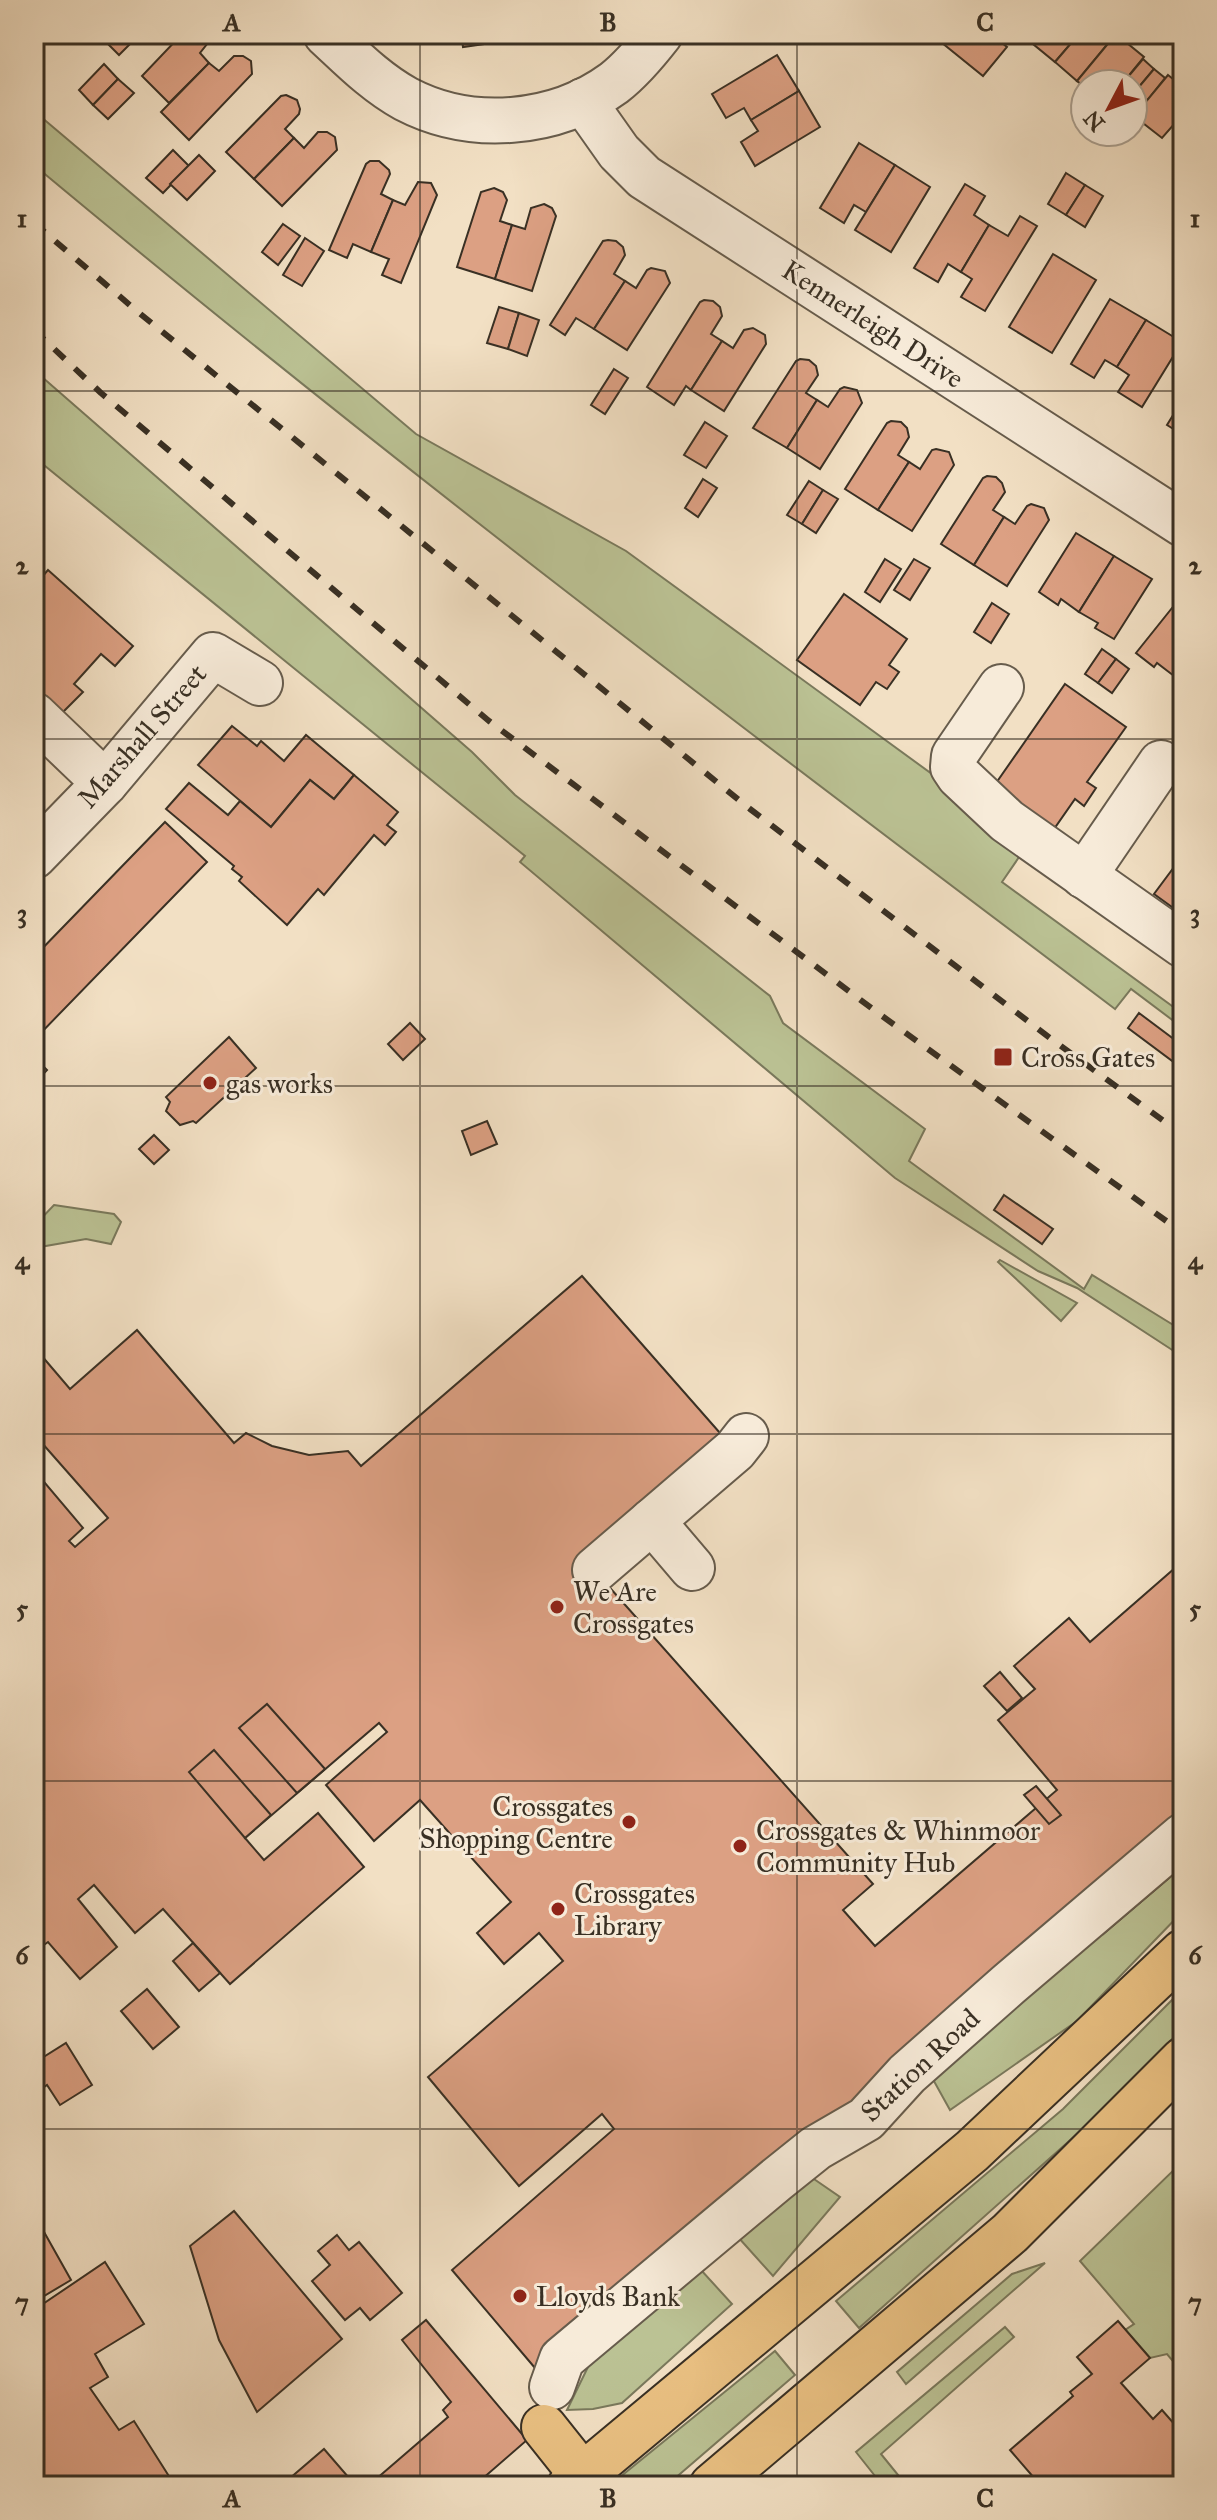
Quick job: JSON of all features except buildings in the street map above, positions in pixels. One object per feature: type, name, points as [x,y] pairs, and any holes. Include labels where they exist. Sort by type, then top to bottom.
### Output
[{"type":"main road","points":[[548,2407],[577,2481],[972,2151],[1183,1952]]},
{"type":"main road","points":[[712,2486],[1010,2233],[1183,2060]]},
{"type":"street","points":[[326,34],[376,80],[407,99],[440,113],[476,120],[513,121],[549,114],[583,101],[614,83],[641,59],[660,34]]},
{"type":"street","name":"Kennerleigh Drive","points":[[583,101],[619,152],[644,177],[1183,524]]},
{"type":"street","name":"Marshall Street","points":[[34,856],[105,783],[213,655],[260,683]]},
{"type":"street","points":[[1001,687],[954,756],[953,767],[959,776],[1007,821],[1183,945]]},
{"type":"street","points":[[34,715],[105,783]]},
{"type":"street","points":[[1084,876],[1161,763]]},
{"type":"street","points":[[595,1570],[735,1450],[746,1436]]},
{"type":"street","points":[[652,1521],[692,1568]]},
{"type":"street","name":"Station Road","points":[[548,2407],[562,2359],[816,2148],[866,2119],[907,2074],[1183,1836]]},
{"type":"green space","points":[[34,111],[416,434],[626,551],[1028,844],[1002,882],[1183,1014],[1183,1028],[1131,989],[1115,1009],[705,698],[300,382],[34,165]]},
{"type":"green space","points":[[34,370],[472,752],[515,795],[770,996],[783,1023],[925,1129],[909,1161],[1084,1289],[1092,1275],[1183,1331],[1183,1357],[1077,1288],[1038,1271],[895,1178],[520,862],[525,856],[34,457]]},
{"type":"green space","points":[[54,1205],[114,1214],[121,1222],[111,1244],[86,1239],[34,1248],[34,1226]]},
{"type":"green space","points":[[1000,1260],[1077,1303],[1061,1321],[998,1262]]},
{"type":"green space","points":[[1183,1866],[1183,1911],[1077,2021],[950,2110],[930,2074]]},
{"type":"green space","points":[[1183,1989],[1183,2028],[1086,2126],[859,2328],[836,2301],[1063,2109]]},
{"type":"green space","points":[[1183,2161],[1183,2373],[1167,2354],[1150,2358],[1125,2330],[1134,2324],[1080,2261]]},
{"type":"green space","points":[[811,2177],[840,2197],[773,2276],[738,2237]]},
{"type":"green space","points":[[691,2259],[732,2304],[622,2403],[567,2410],[606,2330]]},
{"type":"green space","points":[[1045,2263],[906,2384],[897,2372],[1012,2274]]},
{"type":"green space","points":[[1005,2327],[1014,2337],[881,2454],[907,2486],[883,2486],[856,2452]]},
{"type":"green space","points":[[775,2351],[795,2375],[666,2486],[609,2486]]},
{"type":"railway","points":[[34,223],[138,312],[750,809],[1054,1041],[1183,1135]]},
{"type":"railway","points":[[34,330],[101,393],[489,721],[878,1013],[1183,1233]]},
{"type":"place","name":"Cross Gates","points":[[1003,1057]]},
{"type":"place","name":"gas works","points":[[210,1083]]},
{"type":"place","name":"We Are Crossgates","points":[[557,1607]]},
{"type":"place","name":"Crossgates Shopping Centre","points":[[629,1822]]},
{"type":"place","name":"Crossgates & Whinmoor Community Hub","points":[[740,1846]]},
{"type":"place","name":"Crossgates Library","points":[[558,1909]]},
{"type":"place","name":"Lloyds Bank","points":[[520,2296]]}]
